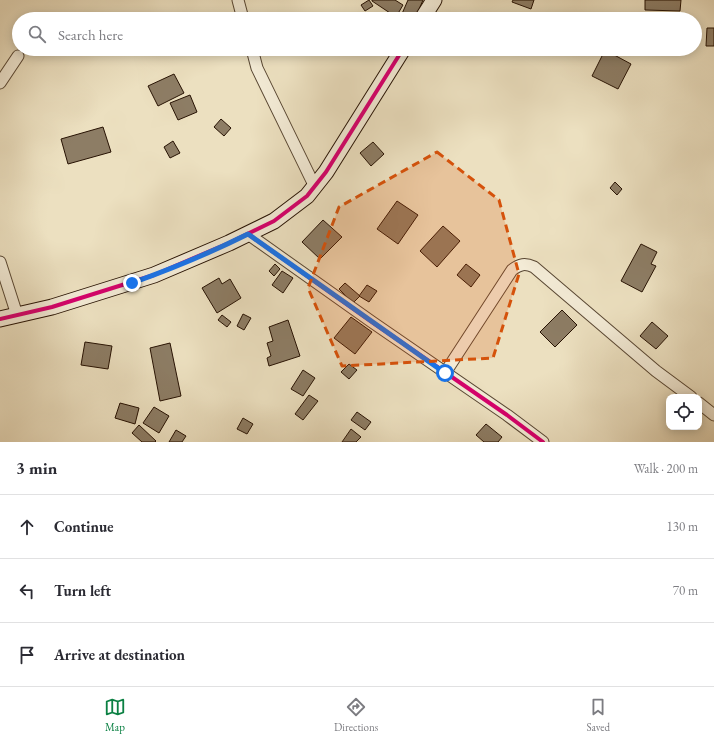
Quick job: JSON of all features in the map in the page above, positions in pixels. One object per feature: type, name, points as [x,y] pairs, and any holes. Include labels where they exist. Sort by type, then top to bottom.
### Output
[{"type":"street","points":[[238,0],[241,12]]},
{"type":"street","points":[[426,12],[434,0]]},
{"type":"street","points":[[0,83],[18,56]]},
{"type":"street","points":[[254,56],[257,68],[314,187]]},
{"type":"street","points":[[0,319],[52,307],[132,283],[188,261],[274,221],[307,196],[326,172],[399,56]]},
{"type":"street","points":[[248,234],[507,415],[543,442]]},
{"type":"street","points":[[0,262],[17,315]]},
{"type":"street","points":[[445,373],[512,270],[527,264],[534,267],[656,370],[687,394]]},
{"type":"street","points":[[702,405],[714,415]]},
{"type":"highlighted area","points":[[437,152],[499,200],[519,274],[493,358],[342,366],[308,288],[339,207]]},
{"type":"building","points":[[369,0],[373,6],[365,11],[361,5]]},
{"type":"building","points":[[395,0],[403,5],[399,12],[388,12],[372,1]]},
{"type":"building","points":[[408,0],[423,0],[418,12],[403,12]]},
{"type":"building","points":[[513,0],[534,0],[531,9],[512,2]]},
{"type":"building","points":[[645,0],[681,0],[680,11],[645,10]]},
{"type":"building","points":[[707,28],[714,28],[714,46],[706,46]]},
{"type":"building","points":[[602,56],[616,56],[631,64],[618,89],[592,76]]},
{"type":"building","points":[[174,74],[184,93],[158,106],[148,86]]},
{"type":"building","points":[[190,95],[197,112],[178,120],[170,103]]},
{"type":"building","points":[[221,119],[231,128],[224,136],[214,127]]},
{"type":"building","points":[[103,127],[111,152],[68,164],[61,139]]},
{"type":"building","points":[[173,141],[180,153],[170,158],[164,147]]},
{"type":"building","points":[[373,142],[384,154],[371,166],[360,153]]},
{"type":"building","points":[[615,182],[622,189],[617,195],[610,188]]},
{"type":"building","points":[[397,201],[418,215],[398,244],[377,229]]},
{"type":"building","points":[[323,220],[342,237],[320,259],[302,242]]},
{"type":"building","points":[[443,226],[460,241],[437,267],[420,251]]},
{"type":"building","points":[[641,244],[657,252],[651,264],[656,266],[642,292],[621,281]]},
{"type":"building","points":[[275,264],[280,269],[274,276],[269,271]]},
{"type":"building","points":[[466,264],[480,275],[471,287],[457,275]]},
{"type":"building","points":[[282,271],[293,278],[283,293],[272,285]]},
{"type":"building","points":[[219,278],[222,284],[230,279],[241,298],[217,313],[202,288]]},
{"type":"building","points":[[345,283],[360,296],[353,303],[339,289]]},
{"type":"building","points":[[367,285],[377,291],[369,302],[359,296]]},
{"type":"building","points":[[562,310],[577,325],[555,347],[540,332]]},
{"type":"building","points":[[243,314],[251,318],[244,330],[237,326]]},
{"type":"building","points":[[222,315],[231,322],[227,327],[218,320]]},
{"type":"building","points":[[351,317],[372,332],[355,354],[334,338]]},
{"type":"building","points":[[288,320],[300,356],[269,366],[267,358],[271,356],[267,343],[273,341],[269,327]]},
{"type":"building","points":[[652,322],[668,336],[656,349],[640,336]]},
{"type":"building","points":[[85,342],[112,346],[108,369],[81,365]]},
{"type":"building","points":[[170,343],[181,396],[160,401],[150,348]]},
{"type":"building","points":[[349,364],[357,370],[349,379],[341,372]]},
{"type":"building","points":[[303,370],[315,378],[303,396],[291,389]]},
{"type":"building","points":[[309,395],[318,401],[303,420],[295,414]]},
{"type":"building","points":[[120,403],[139,408],[135,424],[115,418]]},
{"type":"building","points":[[154,407],[169,416],[159,433],[143,423]]},
{"type":"building","points":[[357,412],[371,422],[365,430],[351,420]]},
{"type":"building","points":[[243,418],[253,424],[247,434],[237,429]]},
{"type":"building","points":[[486,424],[502,437],[498,442],[484,442],[476,435]]},
{"type":"building","points":[[139,425],[156,441],[155,442],[142,442],[132,433]]},
{"type":"building","points":[[351,429],[361,437],[356,442],[342,442]]},
{"type":"building","points":[[176,430],[186,436],[182,442],[169,442]]},
{"type":"cycle path","points":[[0,319],[52,307],[154,275],[229,243],[274,221],[307,196],[326,172],[399,56]]},
{"type":"cycle path","points":[[248,234],[507,415],[543,442]]},
{"type":"route","points":[[132,283],[248,234],[445,373]]}]
